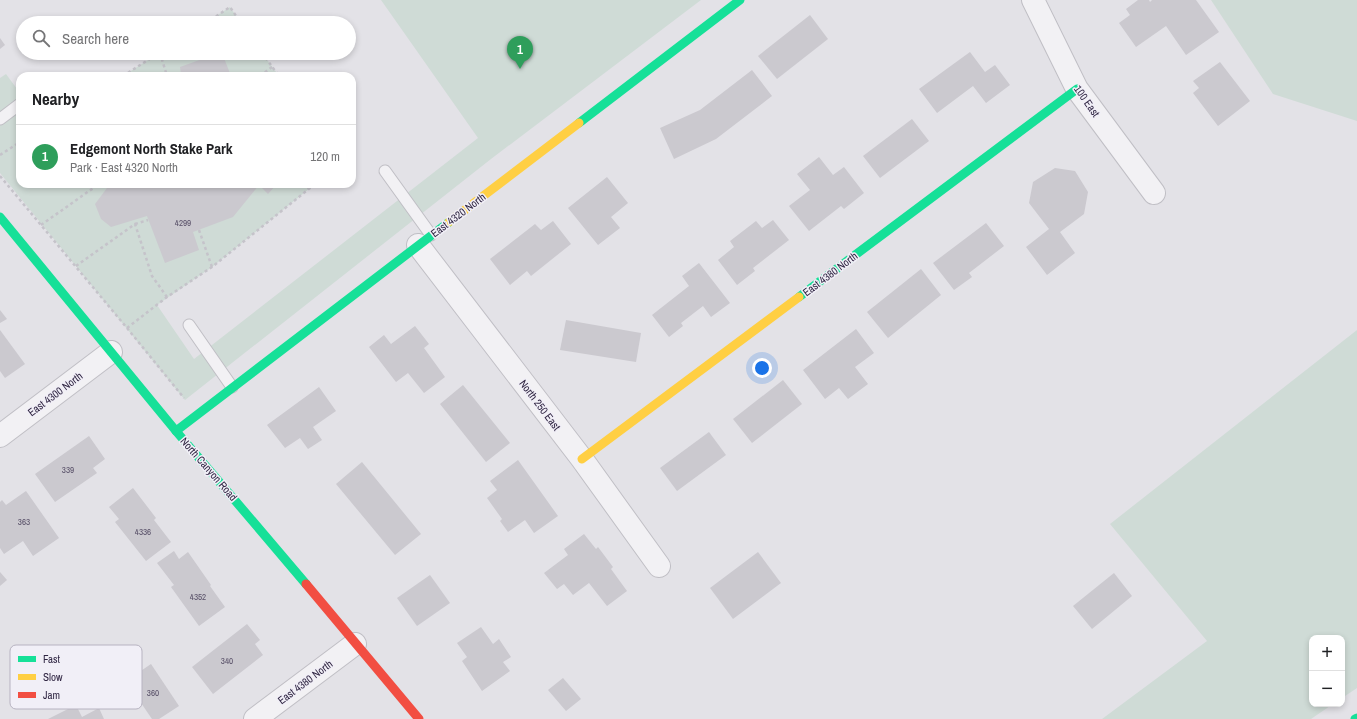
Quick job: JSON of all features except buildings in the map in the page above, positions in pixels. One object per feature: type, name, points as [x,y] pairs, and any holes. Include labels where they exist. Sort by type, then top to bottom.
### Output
[{"type":"street","name":"East 4320 North","points":[[176,431],[740,0]]},
{"type":"street","name":"100 East","points":[[1033,0],[1078,90],[1154,193]]},
{"type":"street","name":"East 4380 North","points":[[582,459],[1078,90]]},
{"type":"street","name":"North Canyon Road","points":[[0,217],[176,431],[420,719]]},
{"type":"street","name":"North 250 East","points":[[425,240],[659,566]]},
{"type":"street","name":"East 4300 North","points":[[0,436],[111,352]]},
{"type":"street","name":"East 4380 North","points":[[254,719],[355,644]]},
{"type":"lane","points":[[0,118],[16,107]]},
{"type":"lane","points":[[385,170],[425,240]]},
{"type":"lane","points":[[189,325],[232,387]]},
{"type":"path","points":[[217,16],[230,8],[236,16]]},
{"type":"path","points":[[129,72],[149,60]]},
{"type":"path","points":[[162,60],[166,72]]},
{"type":"path","points":[[267,60],[276,72]]},
{"type":"path","points":[[265,72],[272,67]]},
{"type":"path","points":[[0,155],[16,145]]},
{"type":"path","points":[[0,176],[76,266],[185,400]]},
{"type":"path","points":[[41,225],[93,188]]},
{"type":"path","points":[[127,328],[167,297],[212,267],[309,189]]},
{"type":"path","points":[[76,266],[135,224],[148,220]]},
{"type":"path","points":[[135,224],[152,276],[167,297]]},
{"type":"path","points":[[199,230],[212,267]]},
{"type":"shaded area","points":[[381,0],[701,0],[491,159],[185,400],[0,173],[0,78],[6,74],[16,88],[16,188],[310,188],[212,267],[157,305],[194,359],[478,138]]},
{"type":"shaded area","points":[[1211,0],[1357,0],[1357,121],[1273,94]]},
{"type":"shaded area","points":[[230,7],[236,16],[216,16]]},
{"type":"shaded area","points":[[148,60],[267,60],[276,72],[129,72]]},
{"type":"shaded area","points":[[1357,330],[1357,688],[1345,696],[1345,635],[1309,635],[1309,707],[1329,707],[1311,719],[1102,719],[1207,641],[1110,524]]},
{"type":"traffic: fast","points":[[579,123],[740,0]]},
{"type":"traffic: fast","points":[[799,297],[1077,89]]},
{"type":"traffic: fast","points":[[0,217],[176,431],[306,584]]},
{"type":"traffic: fast","points":[[176,431],[449,222]]},
{"type":"traffic: slow","points":[[449,222],[579,123]]},
{"type":"traffic: slow","points":[[582,459],[799,297]]},
{"type":"traffic: jam","points":[[306,584],[419,719]]},
{"type":"place","name":"Edgemont North Stake Park","points":[[520,69]]}]
